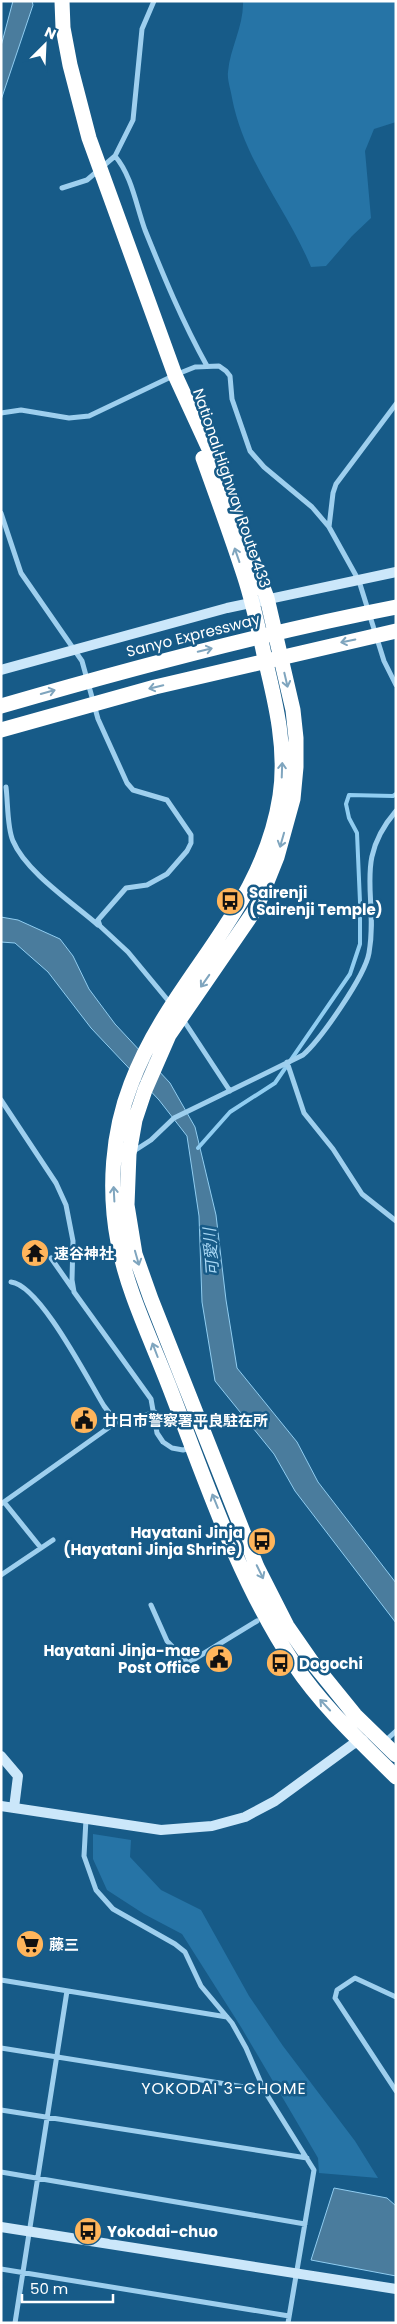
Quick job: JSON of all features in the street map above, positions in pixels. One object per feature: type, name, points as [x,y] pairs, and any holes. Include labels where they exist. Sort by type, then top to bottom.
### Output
[{"type":"highway","name":"National Highway Route 433","points":[[62,1],[63,28],[70,65],[89,138],[176,377],[245,577],[268,671],[280,740],[282,766],[274,828],[260,868],[244,900],[171,1004],[148,1045],[132,1079],[120,1112],[113,1158],[113,1194],[118,1240],[126,1273],[193,1448],[231,1541],[266,1616],[294,1665],[321,1700],[396,1777]]},
{"type":"highway","name":"National Highway Route 433","points":[[176,377],[216,464],[267,598],[293,710],[296,767],[293,799],[277,858],[257,907],[181,1017],[159,1056],[145,1090],[134,1120],[129,1154],[127,1204],[136,1254],[150,1299],[257,1567],[287,1626],[312,1662],[355,1715],[396,1755]]},
{"type":"highway","name":"Sanyo Expressway","points":[[1,706],[122,671],[278,631],[396,607]]},
{"type":"highway","points":[[1,730],[155,687],[396,631]]},
{"type":"street","points":[[62,188],[87,180],[115,156],[133,120],[142,29],[154,1]]},
{"type":"street","points":[[115,156],[125,168],[136,205],[172,298],[207,366]]},
{"type":"street","points":[[1,413],[21,410],[69,418],[89,416],[176,377],[207,366],[219,366],[226,370],[230,376],[232,399],[250,451],[264,468],[312,507],[329,527],[359,581],[386,666],[396,684]]},
{"type":"street","points":[[329,527],[333,492],[336,484],[396,404]]},
{"type":"street","points":[[1,513],[22,573],[82,661],[98,719],[127,782],[134,790],[167,800],[191,836],[191,843],[187,850],[170,872],[148,885],[126,888],[100,917],[100,926]]},
{"type":"street","points":[[1,670],[267,598],[359,581],[396,572]]},
{"type":"street","points":[[6,787],[12,840],[20,852],[34,869],[128,952],[181,1017],[230,1091]]},
{"type":"street","points":[[129,1154],[151,1140],[172,1120],[304,1054],[314,1045],[366,965],[370,943],[371,854],[380,832],[396,811]]},
{"type":"street","points":[[288,1062],[304,1113],[333,1149],[362,1194],[396,1221]]},
{"type":"street","points":[[1,1100],[56,1183],[66,1205],[73,1241],[72,1273],[74,1291]]},
{"type":"street","points":[[51,1258],[148,1394],[155,1412],[157,1433],[163,1442],[172,1448],[182,1450],[208,1442]]},
{"type":"street","points":[[11,1282],[19,1283],[45,1309],[104,1406],[118,1421],[125,1422],[155,1412]]},
{"type":"street","points":[[41,1548],[3,1503],[118,1421]]},
{"type":"street","points":[[1,1575],[53,1540]]},
{"type":"street","points":[[151,1605],[167,1641],[188,1663],[257,1621]]},
{"type":"street","points":[[346,1749],[351,1743],[351,1735],[348,1728]]},
{"type":"street","points":[[1,1806],[161,1830],[195,1829],[228,1822],[275,1802],[346,1749],[360,1741],[370,1739],[383,1742],[396,1731]]},
{"type":"street","points":[[1,1756],[18,1776],[14,1808]]},
{"type":"street","points":[[86,1819],[84,1856],[96,1890],[113,1909],[175,1944],[184,1952],[201,1986],[227,2017],[246,2048],[264,2090],[314,2170],[288,2323]]},
{"type":"street","points":[[395,2090],[334,1998],[337,1990],[355,1978],[396,1997]]},
{"type":"street","points":[[1,1980],[227,2017]]},
{"type":"street","points":[[15,2323],[67,1991]]},
{"type":"street","points":[[1,2048],[264,2090]]},
{"type":"street","points":[[1,2110],[307,2158]]},
{"type":"street","points":[[1,2172],[305,2224]]},
{"type":"street","points":[[1,2227],[396,2289]]},
{"type":"street","points":[[1,2268],[289,2316]]},
{"type":"shaded area","points":[[243,1],[396,1],[396,122],[374,129],[365,151],[371,218],[352,236],[326,266],[311,267],[256,164],[238,121],[228,75],[231,54],[243,10]]},
{"type":"shaded area","points":[[93,1834],[131,1840],[130,1857],[161,1890],[201,1910],[249,1996],[283,2046],[355,2141],[378,2178],[319,2173],[318,2158],[241,2027],[182,1934],[144,1914],[107,1890],[93,1859]]},
{"type":"water","points":[[13,1],[32,1],[33,5],[1,100],[1,46]]},
{"type":"water","name":"可愛川","points":[[1,917],[18,920],[60,939],[73,956],[89,989],[115,1024],[170,1083],[195,1127],[216,1215],[226,1300],[237,1368],[297,1442],[318,1482],[396,1583],[396,1623],[295,1491],[274,1454],[215,1381],[202,1302],[199,1216],[187,1136],[159,1100],[91,1028],[48,972],[15,943],[1,942]]},
{"type":"water","points":[[334,2188],[387,2198],[396,2206],[396,2276],[311,2260]]},
{"type":"waterway","points":[[198,1148],[230,1112],[275,1083],[350,974],[360,944],[360,902],[357,833],[349,818],[346,804],[349,795],[393,796],[396,794]]},
{"type":"place","name":"Sairenji (Sairenji Temple)","points":[[230,901]]},
{"type":"place","name":"速谷神社","points":[[35,1253]]},
{"type":"place","name":"廿日市警察署平良駐在所","points":[[84,1420]]},
{"type":"place","name":"Hayatani Jinja (Hayatani Jinja Shrine)","points":[[262,1541]]},
{"type":"place","name":"Hayatani Jinja-mae Post Office","points":[[219,1659]]},
{"type":"place","name":"Dogochi","points":[[280,1663]]},
{"type":"place","name":"藤三","points":[[30,1944]]},
{"type":"place","name":"Yokodai-chuo","points":[[88,2231]]},
{"type":"district","name":"YOKODAI 3-CHOME","points":[[224,2088]]}]
